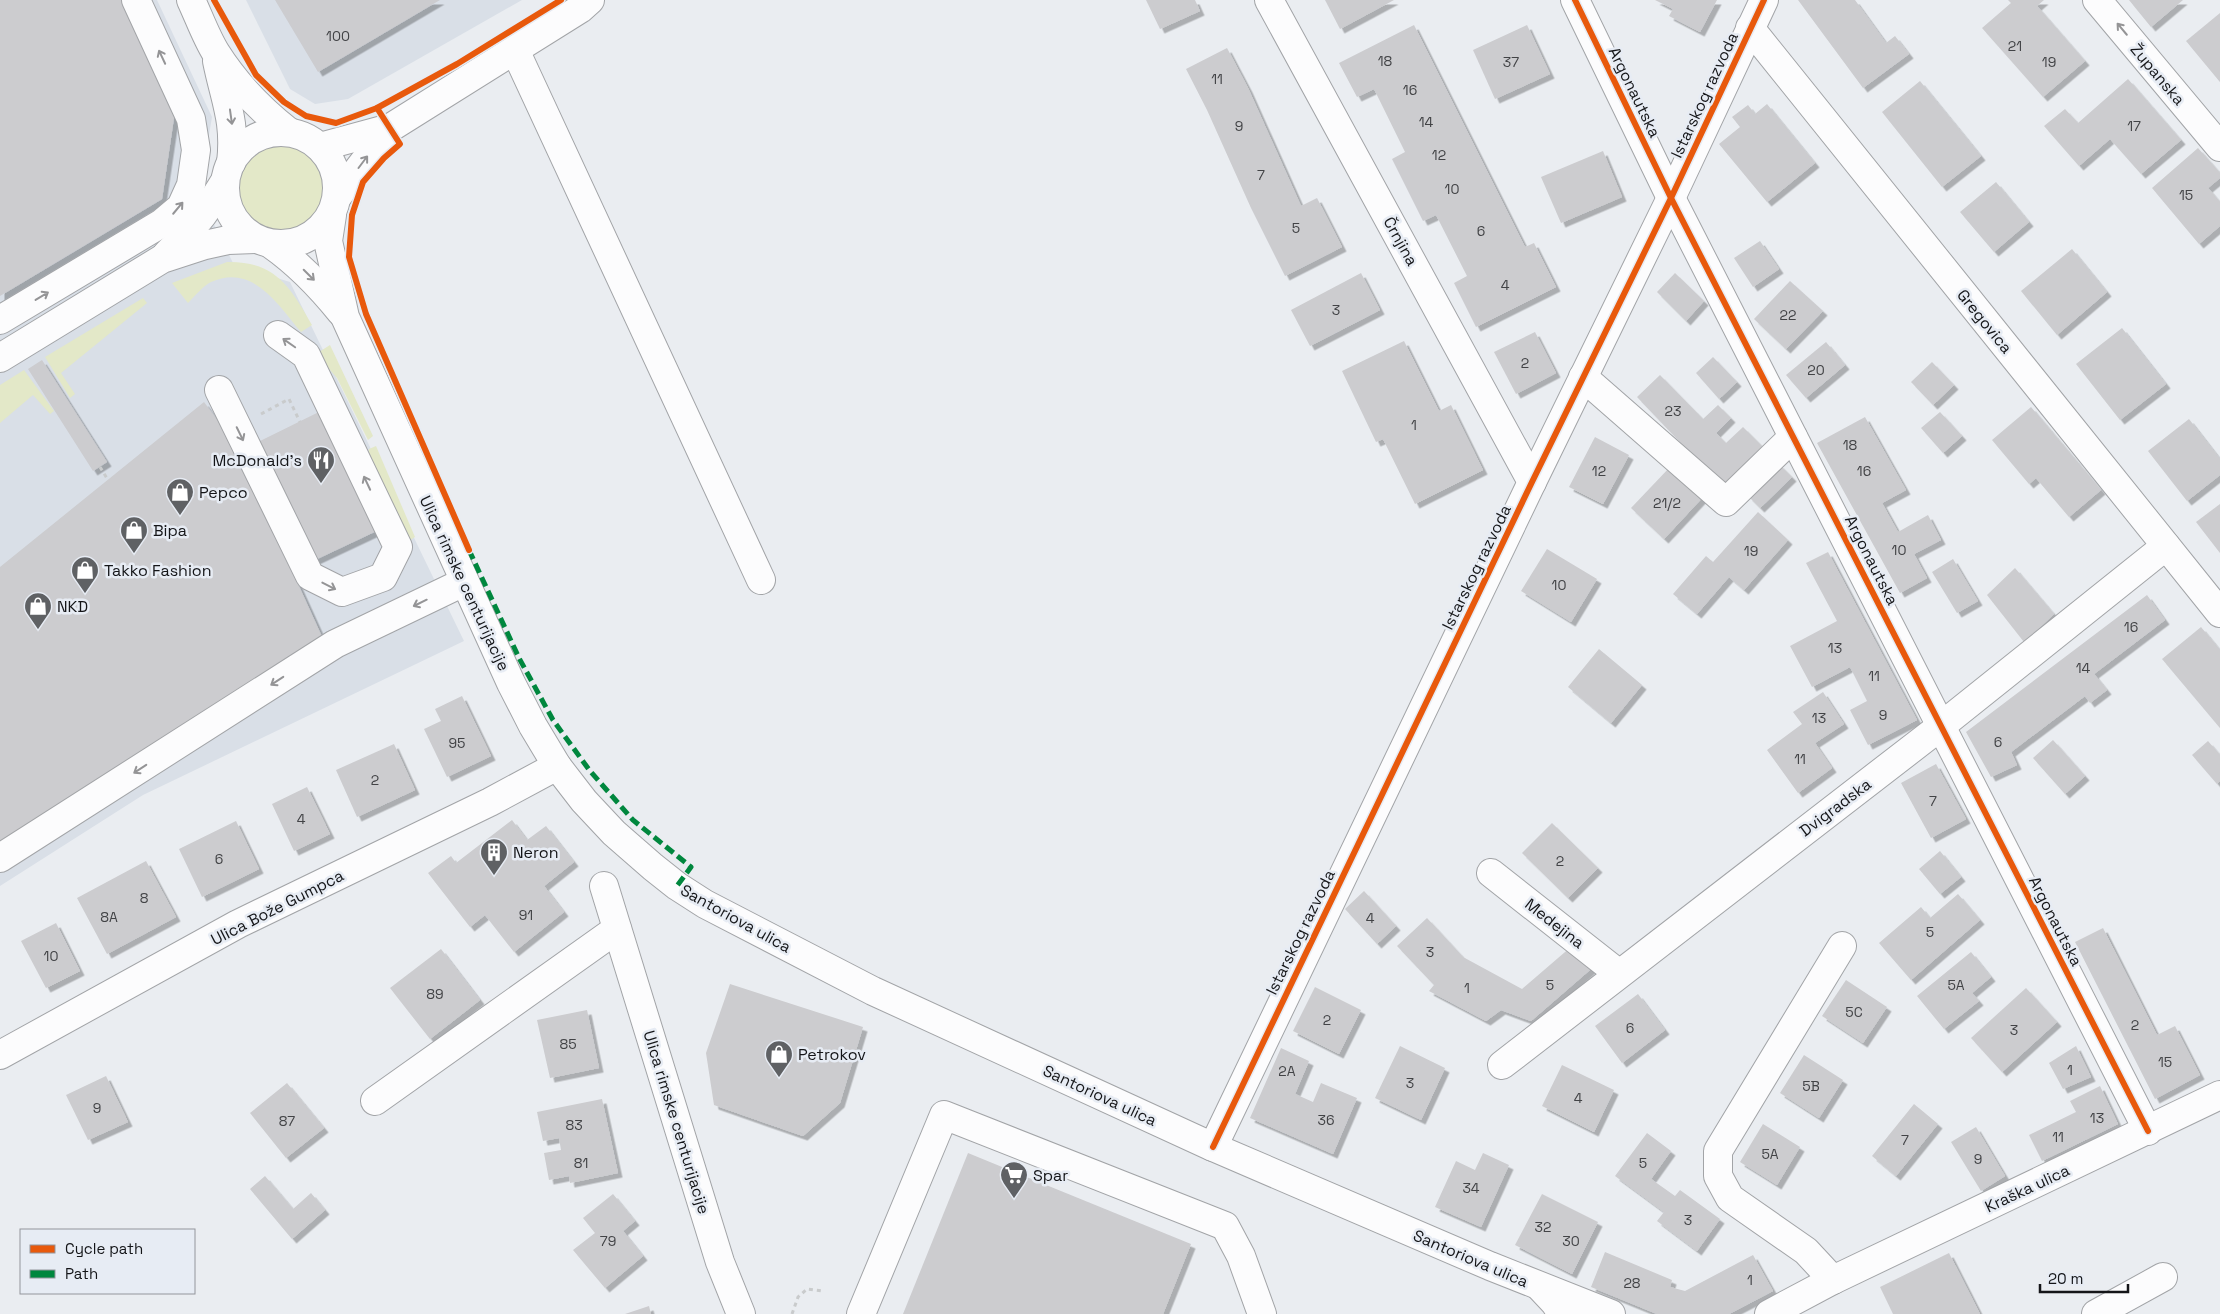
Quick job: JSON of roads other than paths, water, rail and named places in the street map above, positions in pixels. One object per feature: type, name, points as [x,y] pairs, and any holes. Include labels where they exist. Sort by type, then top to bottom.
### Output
[{"type":"street","points":[[0,320],[162,223],[181,208],[191,185],[196,150],[191,119],[136,0]]},
{"type":"street","points":[[191,0],[216,52],[231,113],[233,140],[226,198],[231,214],[241,229],[264,242]]},
{"type":"street","points":[[320,147],[390,128],[580,9],[590,0]]},
{"type":"street","name":"Črnjina","points":[[1269,0],[1532,482]]},
{"type":"street","name":"Argonautska","points":[[1575,0],[1671,198],[2148,1131]]},
{"type":"street","name":"Istarskog razvoda","points":[[1213,1147],[1532,482],[1671,198],[1764,0]]},
{"type":"street","name":"Županska","points":[[2100,1],[2220,148]]},
{"type":"street","name":"Gregovica","points":[[1750,28],[2220,613]]},
{"type":"street","points":[[515,50],[761,580]]},
{"type":"street","points":[[216,52],[251,97],[270,117],[289,132]]},
{"type":"street","points":[[162,259],[205,245],[228,240],[290,244],[306,240],[321,230],[334,206],[390,128]]},
{"type":"street","points":[[0,358],[162,259],[190,233],[211,206],[241,148],[255,138],[272,132],[289,132],[306,137],[320,147],[331,161],[337,179],[334,206]]},
{"type":"street","name":"Ulica rimske centurijacije","points":[[334,206],[328,241],[345,317],[464,582],[533,726],[557,766],[614,833]]},
{"type":"street","name":"Ulica rimske centurijacije","points":[[264,242],[294,260],[311,276],[345,317]]},
{"type":"street","points":[[219,390],[310,576],[342,592],[383,576],[398,547],[306,355],[278,335]]},
{"type":"street","points":[[1583,377],[1726,502],[1793,437]]},
{"type":"street","name":"Dvigradska","points":[[1502,1064],[1941,726],[2166,546]]},
{"type":"street","points":[[0,858],[335,644],[464,582]]},
{"type":"street","name":"Ulica Bože Gumpca","points":[[0,1055],[238,924],[490,802],[557,766]]},
{"type":"street","name":"Santoriova ulica","points":[[614,833],[677,886],[855,982],[1213,1147],[1540,1287],[1610,1314]]},
{"type":"street","name":"Medejina","points":[[1491,874],[1618,973]]},
{"type":"street","name":"Ulica rimske centurijacije","points":[[604,886],[720,1262],[741,1314]]},
{"type":"street","points":[[375,1101],[617,929]]},
{"type":"street","points":[[1833,1280],[1806,1251],[1730,1198],[1718,1176],[1718,1152],[1842,946]]},
{"type":"street","name":"Kraška ulica","points":[[1768,1314],[1833,1280],[2220,1095]]},
{"type":"street","points":[[861,1314],[944,1115],[1226,1226],[1241,1256],[1262,1314]]},
{"type":"street","points":[[2096,1314],[2163,1277]]},
{"type":"street","points":[[1540,1287],[1556,1303],[1562,1314]]},
{"type":"place","name":"McDonald's","points":[[321,484]]},
{"type":"place","name":"Pepco","points":[[180,516]]},
{"type":"place","name":"Bipa","points":[[134,554]]},
{"type":"place","name":"Takko Fashion","points":[[85,594]]},
{"type":"place","name":"NKD","points":[[38,630]]},
{"type":"place","name":"Neron","points":[[494,876]]},
{"type":"place","name":"Petrokov","points":[[779,1078]]},
{"type":"place","name":"Spar","points":[[1014,1199]]}]
